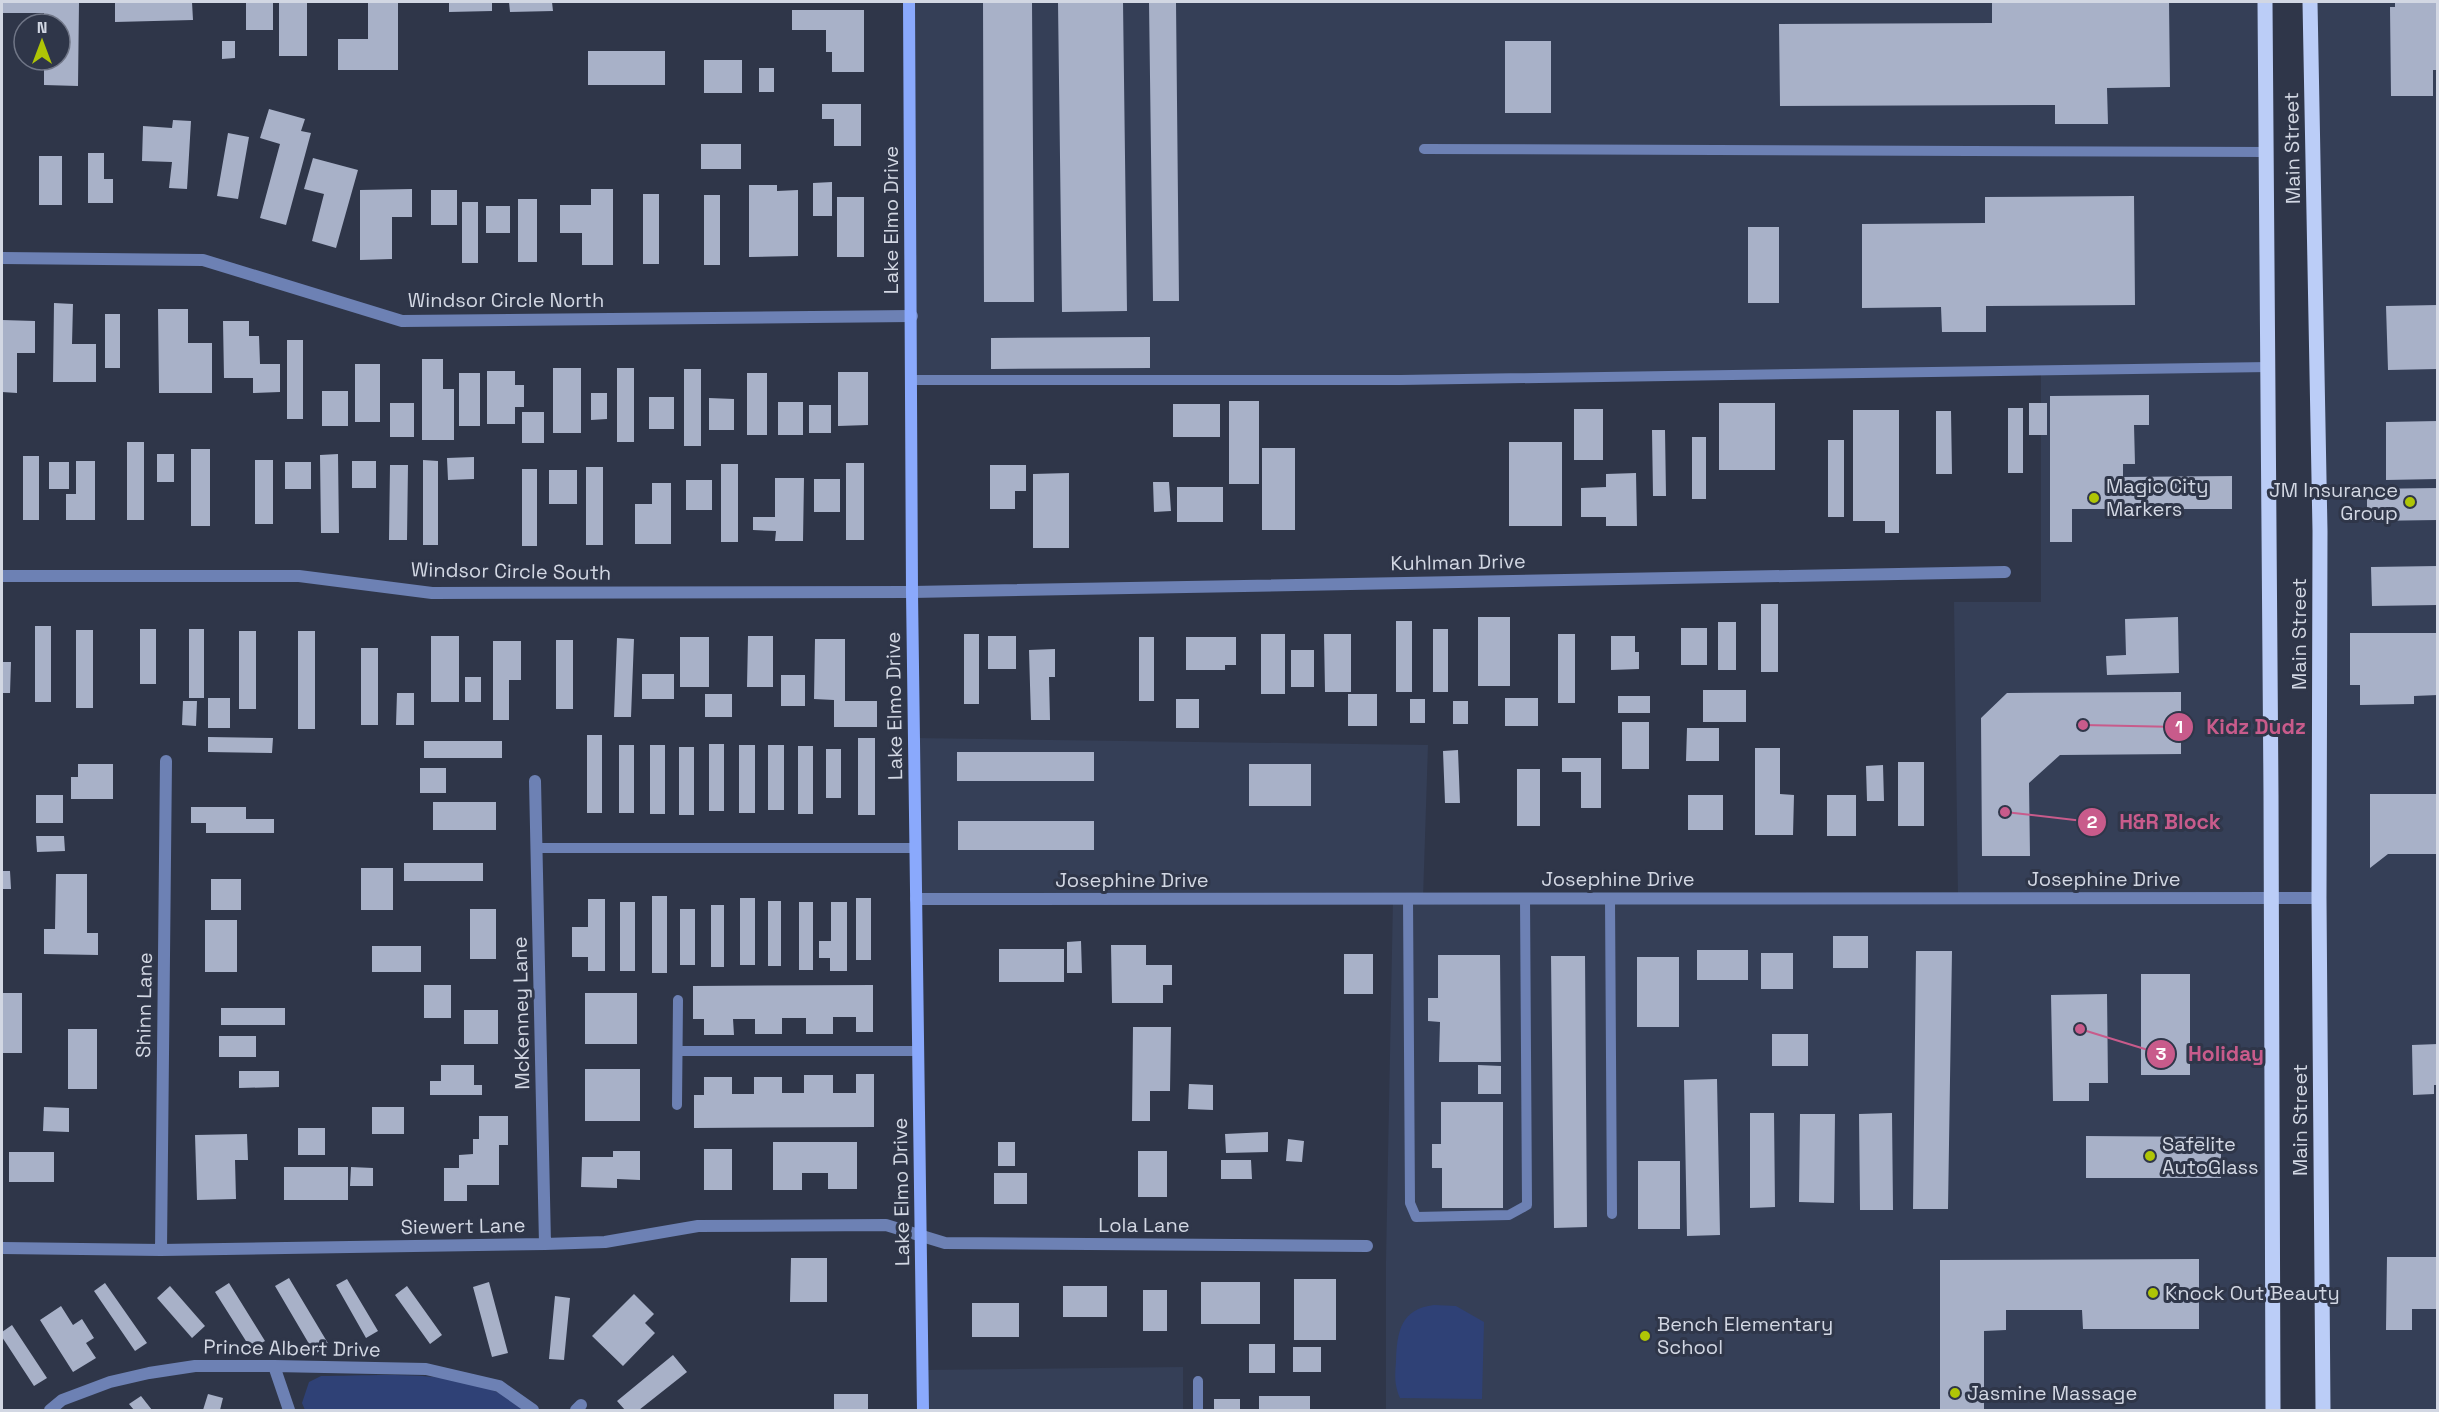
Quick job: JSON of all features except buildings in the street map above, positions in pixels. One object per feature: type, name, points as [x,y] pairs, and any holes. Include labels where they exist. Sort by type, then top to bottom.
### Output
[{"type":"main road","name":"Lake Elmo Drive","points":[[909,2],[912,592],[924,1410]]},
{"type":"main road","name":"Main Street","points":[[2265,2],[2269,367],[2273,1410]]},
{"type":"main road","name":"Main Street","points":[[2310,2],[2320,531],[2319,898],[2323,1410]]},
{"type":"street","name":"Windsor Circle North","points":[[2,258],[204,260],[402,321],[912,316]]},
{"type":"street","name":"Kuhlman Drive","points":[[912,592],[2005,572]]},
{"type":"street","name":"Windsor Circle South","points":[[2,576],[298,576],[432,593],[912,592]]},
{"type":"street","name":"Shinn Lane","points":[[161,1250],[166,761]]},
{"type":"street","name":"McKenney Lane","points":[[535,781],[545,1244]]},
{"type":"street","name":"Josephine Drive","points":[[916,900],[2319,898]]},
{"type":"street","name":"Siewert Lane","points":[[2,1248],[161,1250],[545,1244],[605,1242],[698,1226],[886,1225],[922,1238]]},
{"type":"street","name":"Lola Lane","points":[[922,1238],[945,1243],[1367,1246]]},
{"type":"street","name":"Prince Albert Drive","points":[[50,1410],[62,1400],[110,1382],[195,1366],[426,1369],[499,1386],[533,1410]]},
{"type":"street","points":[[274,1366],[290,1410]]},
{"type":"lane","points":[[1424,149],[2267,152]]},
{"type":"lane","points":[[912,380],[1400,380],[2269,367]]},
{"type":"lane","points":[[537,848],[915,848]]},
{"type":"lane","points":[[1408,899],[1410,1203],[1416,1217],[1509,1215],[1527,1205],[1525,899]]},
{"type":"lane","points":[[1610,899],[1612,1214]]},
{"type":"lane","points":[[677,1105],[678,1000]]},
{"type":"lane","points":[[678,1052],[918,1052]]},
{"type":"lane","points":[[1198,1380],[1198,1410]]},
{"type":"shaded area","points":[[909,2],[2265,2],[2273,1410],[1386,1410],[1386,1261],[1393,899],[916,899],[914,738],[1428,745],[1423,899],[1958,898],[1954,602],[2041,602],[2041,370],[912,380]]},
{"type":"shaded area","points":[[2312,2],[2437,2],[2437,1410],[2323,1410]]},
{"type":"shaded area","points":[[1434,1305],[1456,1306],[1484,1322],[1482,1399],[1400,1398],[1395,1376],[1400,1331],[1403,1323],[1414,1311]]},
{"type":"shaded area","points":[[1183,1367],[1183,1410],[923,1410],[922,1370]]},
{"type":"shaded area","points":[[400,1375],[456,1380],[481,1386],[505,1396],[525,1410],[305,1410],[302,1403],[309,1382],[321,1376]]},
{"type":"place","name":"Magic City Markers","points":[[2094,498]]},
{"type":"place","name":"JM Insurance Group","points":[[2410,502]]},
{"type":"place","name":"Kidz Dudz","points":[[2083,725]]},
{"type":"place","name":"H&R Block","points":[[2005,812]]},
{"type":"place","name":"Holiday","points":[[2080,1029]]},
{"type":"place","name":"Safelite AutoGlass","points":[[2150,1156]]},
{"type":"place","name":"Knock Out Beauty","points":[[2153,1293]]},
{"type":"place","name":"Bench Elementary School","points":[[1645,1336]]},
{"type":"place","name":"Jasmine Massage","points":[[1955,1393]]}]
